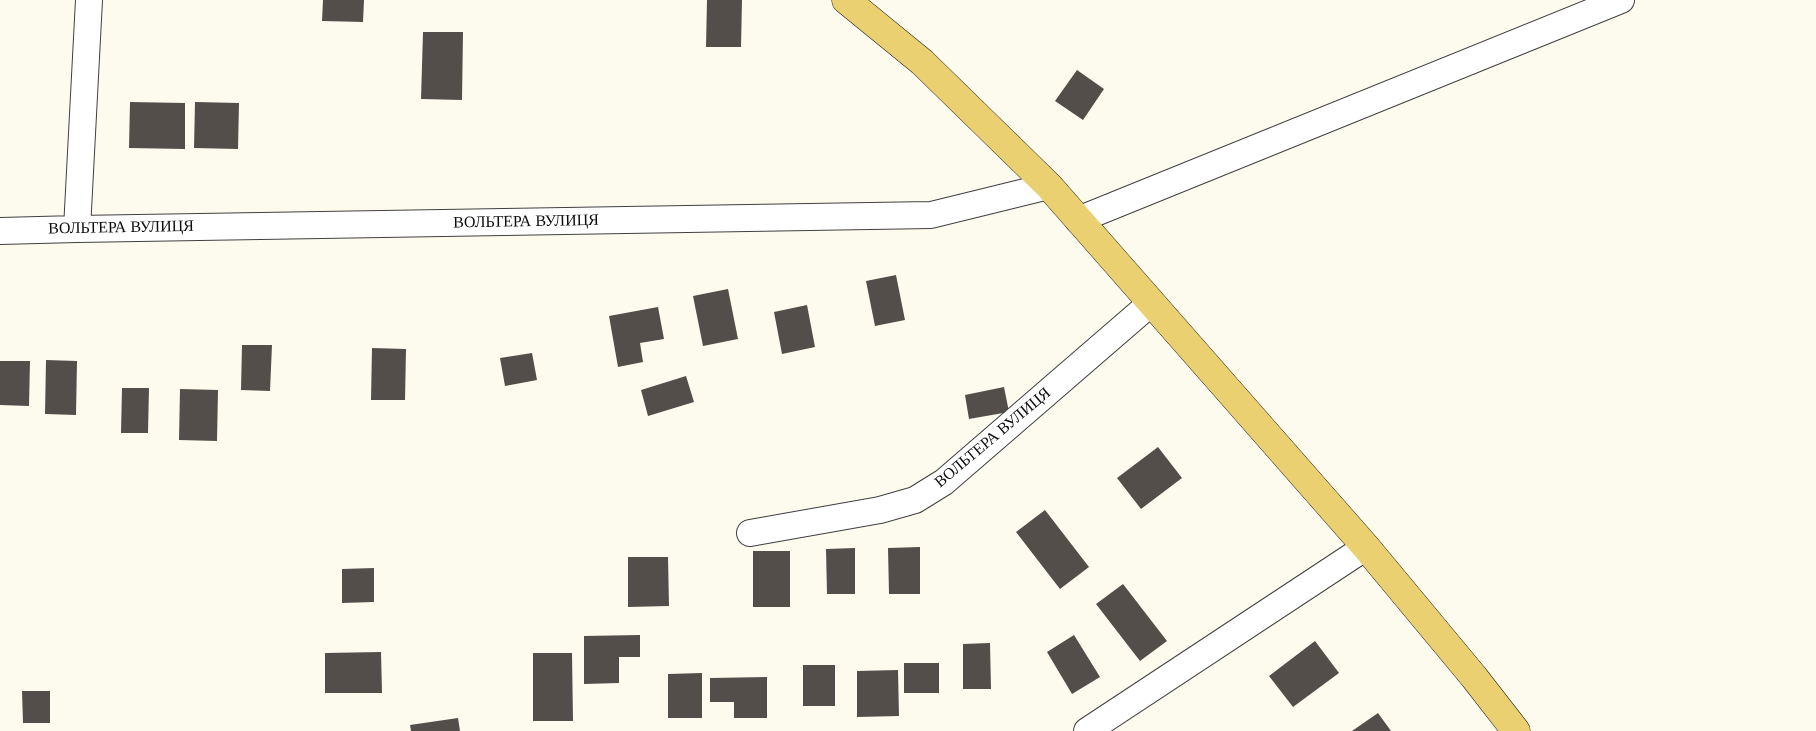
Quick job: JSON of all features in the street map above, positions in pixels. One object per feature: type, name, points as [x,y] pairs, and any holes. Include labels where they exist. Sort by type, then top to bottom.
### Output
[{"type":"main road","points":[[846,0],[922,62],[1048,186],[1366,547],[1474,677],[1516,731]]},
{"type":"street","points":[[76,229],[89,0]]},
{"type":"street","points":[[1078,220],[1620,0]]},
{"type":"street","name":"ВОЛЬТЕРА ВУЛИЦЯ","points":[[0,232],[76,229],[931,215],[1048,186]]},
{"type":"street","name":"ВОЛЬТЕРА ВУЛИЦЯ","points":[[750,533],[880,510],[915,500],[944,482],[1151,303]]},
{"type":"street","points":[[1087,731],[1366,547]]},
{"type":"building","points":[[323,0],[364,0],[363,22],[322,21]]},
{"type":"building","points":[[707,0],[742,0],[741,47],[706,47]]},
{"type":"building","points":[[423,32],[463,32],[462,100],[421,99]]},
{"type":"building","points":[[1077,70],[1104,89],[1083,120],[1055,101]]},
{"type":"building","points":[[130,102],[185,103],[185,149],[129,148]]},
{"type":"building","points":[[195,102],[239,103],[238,149],[194,148]]},
{"type":"building","points":[[896,275],[905,320],[875,326],[866,281]]},
{"type":"building","points":[[728,289],[738,339],[703,346],[693,296]]},
{"type":"building","points":[[807,305],[815,347],[782,354],[774,312]]},
{"type":"building","points":[[658,307],[664,339],[640,343],[643,362],[618,367],[609,316]]},
{"type":"building","points":[[242,345],[272,345],[270,391],[241,390]]},
{"type":"building","points":[[372,348],[406,349],[405,400],[371,400]]},
{"type":"building","points":[[532,353],[537,380],[505,386],[500,358]]},
{"type":"building","points":[[46,360],[77,361],[76,415],[45,414]]},
{"type":"building","points":[[0,361],[30,361],[29,406],[0,405]]},
{"type":"building","points":[[686,376],[694,402],[648,416],[641,390]]},
{"type":"building","points":[[1004,387],[1009,412],[969,419],[965,395]]},
{"type":"building","points":[[122,388],[149,388],[148,433],[121,433]]},
{"type":"building","points":[[180,389],[218,390],[217,441],[179,440]]},
{"type":"building","points":[[1158,447],[1182,478],[1141,509],[1117,478]]},
{"type":"building","points":[[1045,510],[1089,567],[1060,589],[1016,532]]},
{"type":"building","points":[[920,547],[920,594],[889,594],[888,548]]},
{"type":"building","points":[[855,548],[855,594],[827,594],[826,549]]},
{"type":"building","points":[[753,551],[790,551],[790,607],[753,607]]},
{"type":"building","points":[[628,557],[668,557],[669,606],[628,607]]},
{"type":"building","points":[[374,568],[374,602],[342,603],[342,569]]},
{"type":"building","points":[[1123,584],[1167,641],[1140,661],[1096,604]]},
{"type":"building","points":[[640,635],[640,657],[619,657],[619,683],[584,684],[584,636]]},
{"type":"building","points":[[1074,635],[1100,677],[1072,694],[1047,652]]},
{"type":"building","points":[[1315,641],[1339,673],[1293,707],[1269,676]]},
{"type":"building","points":[[990,643],[991,689],[963,689],[963,644]]},
{"type":"building","points":[[381,652],[382,693],[325,693],[325,653]]},
{"type":"building","points":[[533,653],[572,653],[573,721],[533,721]]},
{"type":"building","points":[[904,663],[939,663],[939,693],[904,693]]},
{"type":"building","points":[[803,665],[835,665],[835,706],[803,706]]},
{"type":"building","points":[[898,670],[899,716],[857,717],[857,671]]},
{"type":"building","points":[[702,673],[702,718],[668,718],[668,674]]},
{"type":"building","points":[[767,677],[767,718],[734,718],[734,702],[710,702],[710,678]]},
{"type":"building","points":[[22,691],[50,691],[50,723],[23,723]]},
{"type":"building","points":[[1378,713],[1391,731],[1352,731]]},
{"type":"building","points":[[458,718],[460,731],[411,731],[410,725]]}]
